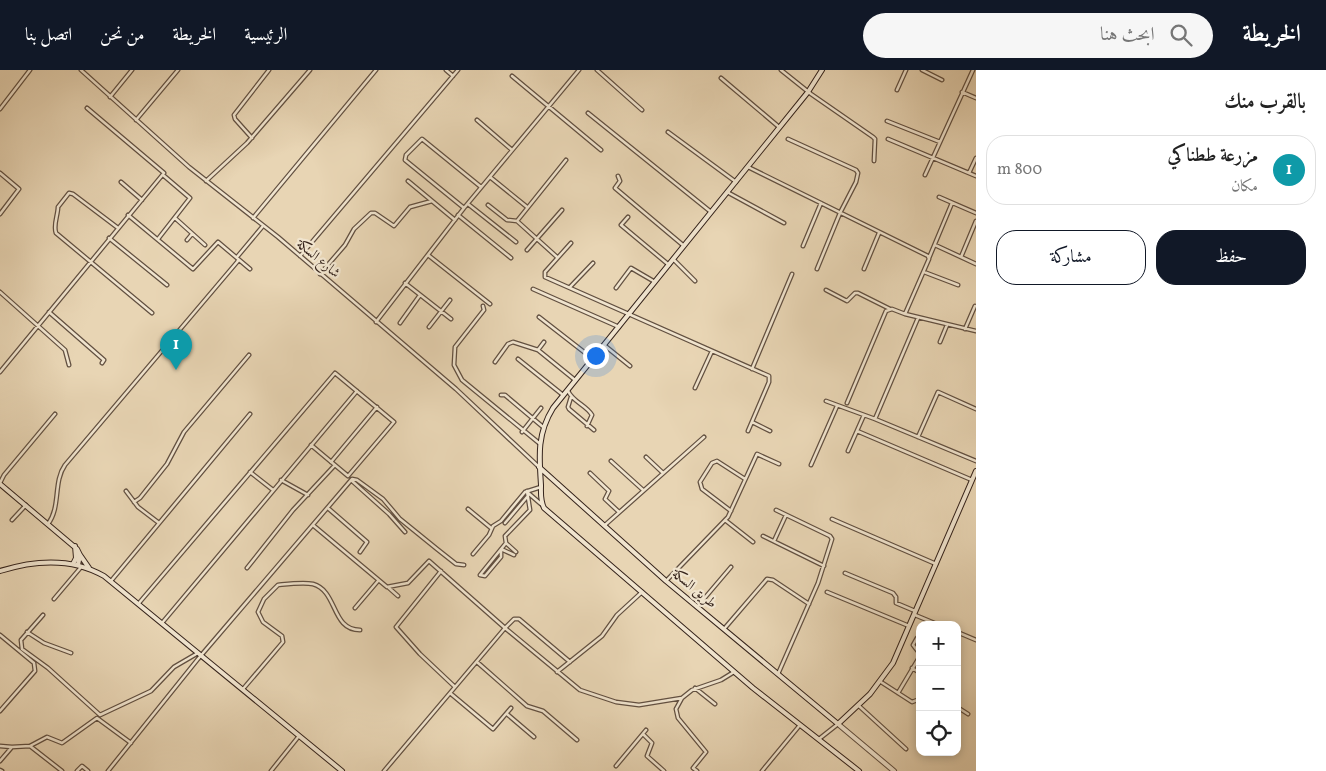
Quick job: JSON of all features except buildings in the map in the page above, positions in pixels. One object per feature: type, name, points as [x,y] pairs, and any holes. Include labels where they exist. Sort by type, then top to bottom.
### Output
[{"type":"main road","points":[[822,70],[808,92],[563,395],[543,427],[539,443],[539,467],[542,506],[735,672],[859,771]]},
{"type":"main road","name":"طريق السكة","points":[[539,467],[666,581],[894,771]]},
{"type":"main road","points":[[838,724],[859,706],[881,682],[892,664],[976,471]]},
{"type":"main road","points":[[0,483],[75,546],[91,569]]},
{"type":"main road","points":[[75,546],[77,565]]},
{"type":"main road","points":[[77,565],[80,555]]},
{"type":"main road","points":[[0,571],[36,562],[77,565],[91,569],[111,581],[162,622],[342,771]]},
{"type":"street","points":[[0,108],[30,70]]},
{"type":"street","name":"شارع السكة","points":[[81,70],[206,181],[300,256],[456,389],[539,467]]},
{"type":"street","points":[[110,97],[132,70]]},
{"type":"street","points":[[136,120],[178,70]]},
{"type":"street","points":[[252,138],[235,120],[234,115],[268,70]]},
{"type":"street","points":[[206,181],[252,138],[310,70]]},
{"type":"street","points":[[253,218],[376,70]]},
{"type":"street","points":[[446,70],[453,76]]},
{"type":"street","points":[[300,256],[458,70]]},
{"type":"street","points":[[376,322],[458,215],[579,70]]},
{"type":"street","points":[[597,70],[642,110]]},
{"type":"street","points":[[781,70],[808,92],[873,136],[875,139],[874,161]]},
{"type":"street","points":[[897,90],[906,70]]},
{"type":"street","points":[[922,70],[942,80]]},
{"type":"street","points":[[925,175],[973,70]]},
{"type":"street","points":[[512,76],[601,150]]},
{"type":"street","points":[[721,78],[779,128]]},
{"type":"street","points":[[962,92],[976,98]]},
{"type":"street","points":[[87,108],[164,171],[163,175],[190,198],[158,239]]},
{"type":"street","points":[[588,113],[711,212]]},
{"type":"street","points":[[477,120],[512,150]]},
{"type":"street","points":[[886,121],[940,142]]},
{"type":"street","points":[[668,132],[736,182]]},
{"type":"street","points":[[464,208],[405,160],[406,155],[422,139],[481,187]]},
{"type":"street","points":[[788,139],[856,170],[858,173],[856,182],[840,213],[817,269]]},
{"type":"street","points":[[888,139],[976,176]]},
{"type":"street","points":[[969,173],[976,158]]},
{"type":"street","points":[[517,221],[566,160]]},
{"type":"street","points":[[748,166],[929,258]]},
{"type":"street","points":[[0,173],[19,190],[0,214]]},
{"type":"street","points":[[0,372],[163,175]]},
{"type":"street","points":[[618,176],[620,181],[615,188],[684,246]]},
{"type":"street","points":[[490,177],[527,207]]},
{"type":"street","points":[[121,182],[142,200]]},
{"type":"street","points":[[408,182],[455,220]]},
{"type":"street","points":[[727,192],[784,223]]},
{"type":"street","points":[[118,228],[74,194],[67,195],[58,207],[59,215],[55,230],[90,262],[152,313]]},
{"type":"street","points":[[939,197],[976,213]]},
{"type":"street","points":[[320,274],[345,245],[354,229],[371,213],[394,226],[410,208],[432,201]]},
{"type":"street","points":[[905,314],[952,203]]},
{"type":"street","points":[[468,204],[516,242]]},
{"type":"street","points":[[802,246],[821,204]]},
{"type":"street","points":[[488,205],[507,220],[517,221],[558,258]]},
{"type":"street","points":[[527,250],[562,210]]},
{"type":"street","points":[[128,215],[194,269],[218,242],[250,269]]},
{"type":"street","points":[[458,215],[511,258]]},
{"type":"street","points":[[628,217],[621,225],[669,265]]},
{"type":"street","points":[[174,218],[206,245]]},
{"type":"street","points":[[961,257],[976,222]]},
{"type":"street","points":[[48,524],[54,513],[60,476],[64,465],[238,261],[237,257],[262,227]]},
{"type":"street","points":[[864,269],[880,233]]},
{"type":"street","points":[[187,240],[192,234]]},
{"type":"street","points":[[110,238],[167,284]]},
{"type":"street","points":[[571,243],[544,275],[752,369],[770,379],[748,431]]},
{"type":"street","points":[[934,245],[976,264]]},
{"type":"street","points":[[428,255],[490,304]]},
{"type":"street","points":[[674,259],[695,282]]},
{"type":"street","points":[[570,287],[593,263]]},
{"type":"street","points":[[616,288],[630,268],[655,282]]},
{"type":"street","points":[[924,272],[958,285]]},
{"type":"street","points":[[752,369],[792,274]]},
{"type":"street","points":[[406,283],[450,319]]},
{"type":"street","points":[[534,289],[619,327]]},
{"type":"street","points":[[826,290],[847,301],[855,293],[858,293],[890,309],[905,314],[976,331]]},
{"type":"street","points":[[0,292],[65,350],[69,365]]},
{"type":"street","points":[[400,323],[420,295]]},
{"type":"street","points":[[429,327],[450,300]]},
{"type":"street","points":[[483,306],[484,310],[455,347],[454,365],[462,380],[522,432],[539,443]]},
{"type":"street","points":[[965,329],[975,306]]},
{"type":"street","points":[[847,403],[886,311],[890,309]]},
{"type":"street","points":[[49,312],[96,350],[104,360],[102,363]]},
{"type":"street","points":[[539,317],[593,359]]},
{"type":"street","points":[[875,419],[918,318]]},
{"type":"street","points":[[940,342],[947,325]]},
{"type":"street","points":[[495,362],[510,342],[538,350],[575,380]]},
{"type":"street","points":[[538,350],[544,342]]},
{"type":"street","points":[[604,345],[630,366]]},
{"type":"street","points":[[695,388],[712,351]]},
{"type":"street","points":[[134,502],[140,498],[167,464],[184,432],[249,355]]},
{"type":"street","points":[[518,359],[563,395]]},
{"type":"street","points":[[139,604],[335,373],[394,421],[349,475],[311,445]]},
{"type":"street","points":[[568,389],[571,397],[587,408],[592,415],[586,426]]},
{"type":"street","points":[[162,622],[357,390]]},
{"type":"street","points":[[918,437],[938,392],[976,409]]},
{"type":"street","points":[[501,395],[505,395],[543,427]]},
{"type":"street","points":[[571,397],[568,406],[586,426],[594,430]]},
{"type":"street","points":[[826,401],[976,461]]},
{"type":"street","points":[[812,465],[837,406]]},
{"type":"street","points":[[331,462],[376,407]]},
{"type":"street","points":[[522,432],[541,408]]},
{"type":"street","points":[[0,483],[55,414]]},
{"type":"street","points":[[111,581],[250,414]]},
{"type":"street","points":[[848,451],[864,415]]},
{"type":"street","points":[[752,422],[770,431]]},
{"type":"street","points":[[857,431],[972,480]]},
{"type":"street","points":[[605,525],[704,437]]},
{"type":"street","points":[[666,581],[725,520],[758,454],[779,464]]},
{"type":"street","points":[[646,457],[663,473]]},
{"type":"street","points":[[611,461],[643,490]]},
{"type":"street","points":[[731,511],[702,489],[700,482],[712,463],[717,461],[746,479]]},
{"type":"street","points":[[247,568],[278,528],[335,465]]},
{"type":"street","points":[[250,472],[273,490]]},
{"type":"street","points":[[590,473],[609,491],[605,499],[620,512]]},
{"type":"street","points":[[281,480],[308,495]]},
{"type":"street","points":[[351,480],[357,480],[451,560],[464,566]]},
{"type":"street","points":[[351,480],[394,519],[405,532]]},
{"type":"street","points":[[108,771],[351,480]]},
{"type":"street","points":[[474,554],[489,535],[491,528],[501,521],[526,491],[541,487]]},
{"type":"street","points":[[126,491],[134,502],[159,523]]},
{"type":"street","points":[[501,549],[515,553],[506,543],[505,536],[530,510],[526,491]]},
{"type":"street","points":[[526,491],[542,506]]},
{"type":"street","points":[[505,523],[527,496]]},
{"type":"street","points":[[375,501],[378,497]]},
{"type":"street","points":[[12,520],[26,505]]},
{"type":"street","points":[[329,508],[367,542],[360,552]]},
{"type":"street","points":[[468,509],[491,528]]},
{"type":"street","points":[[776,510],[831,537],[824,566],[810,604],[778,674]]},
{"type":"street","points":[[394,519],[397,515]]},
{"type":"street","points":[[774,541],[786,515]]},
{"type":"street","points":[[832,519],[936,564]]},
{"type":"street","points":[[725,520],[753,542]]},
{"type":"street","points":[[314,526],[398,596]]},
{"type":"street","points":[[763,536],[824,566]]},
{"type":"street","points":[[501,549],[501,556],[485,576],[480,575],[486,566],[506,543]]},
{"type":"street","points":[[388,588],[408,583],[429,561],[505,628],[580,690],[616,702],[639,705],[682,698]]},
{"type":"street","points":[[54,600],[77,565]]},
{"type":"street","points":[[486,566],[489,570]]},
{"type":"street","points":[[697,607],[731,567]]},
{"type":"street","points":[[441,571],[396,627],[420,654],[455,687]]},
{"type":"street","points":[[845,573],[893,593],[898,604],[931,621]]},
{"type":"street","points":[[724,629],[767,579],[791,590],[810,604]]},
{"type":"street","points":[[355,608],[378,581]]},
{"type":"street","points":[[244,689],[283,642],[282,636],[263,622],[258,612],[264,599],[278,585],[314,584],[329,598],[338,619],[353,630],[360,630]]},
{"type":"street","points":[[557,672],[602,636],[616,615],[642,592]]},
{"type":"street","points":[[827,592],[910,626]]},
{"type":"street","points":[[42,615],[21,640],[22,649],[48,668],[100,715],[151,691],[174,667],[199,652]]},
{"type":"street","points":[[384,771],[514,619],[519,620],[570,662]]},
{"type":"street","points":[[27,632],[44,643],[71,653]]},
{"type":"street","points":[[961,634],[976,640]]},
{"type":"street","points":[[0,636],[34,663],[35,671],[0,712]]},
{"type":"street","points":[[477,662],[527,706],[543,710],[577,740]]},
{"type":"street","points":[[898,693],[916,662]]},
{"type":"street","points":[[912,668],[916,670]]},
{"type":"street","points":[[697,771],[692,769],[706,752],[678,718],[676,709],[682,698],[695,688],[728,677],[735,672]]},
{"type":"street","points":[[881,682],[912,702],[916,700]]},
{"type":"street","points":[[695,688],[715,704]]},
{"type":"street","points":[[450,693],[493,729],[511,708]]},
{"type":"street","points":[[859,706],[906,749]]},
{"type":"street","points":[[961,710],[968,714]]},
{"type":"street","points":[[507,714],[534,737]]},
{"type":"street","points":[[0,746],[30,746],[50,736],[62,743],[97,718],[131,743]]},
{"type":"street","points":[[818,740],[838,724]]},
{"type":"street","points":[[762,771],[800,725]]},
{"type":"street","points":[[616,766],[646,730]]},
{"type":"street","points":[[643,734],[652,743],[647,756],[664,771]]},
{"type":"street","points":[[271,771],[300,735]]},
{"type":"street","points":[[30,746],[62,771]]},
{"type":"street","points":[[0,761],[12,747]]},
{"type":"street","points":[[77,771],[82,766],[88,771]]},
{"type":"place","name":"مزرعة ططناكي","points":[[176,370]]}]
